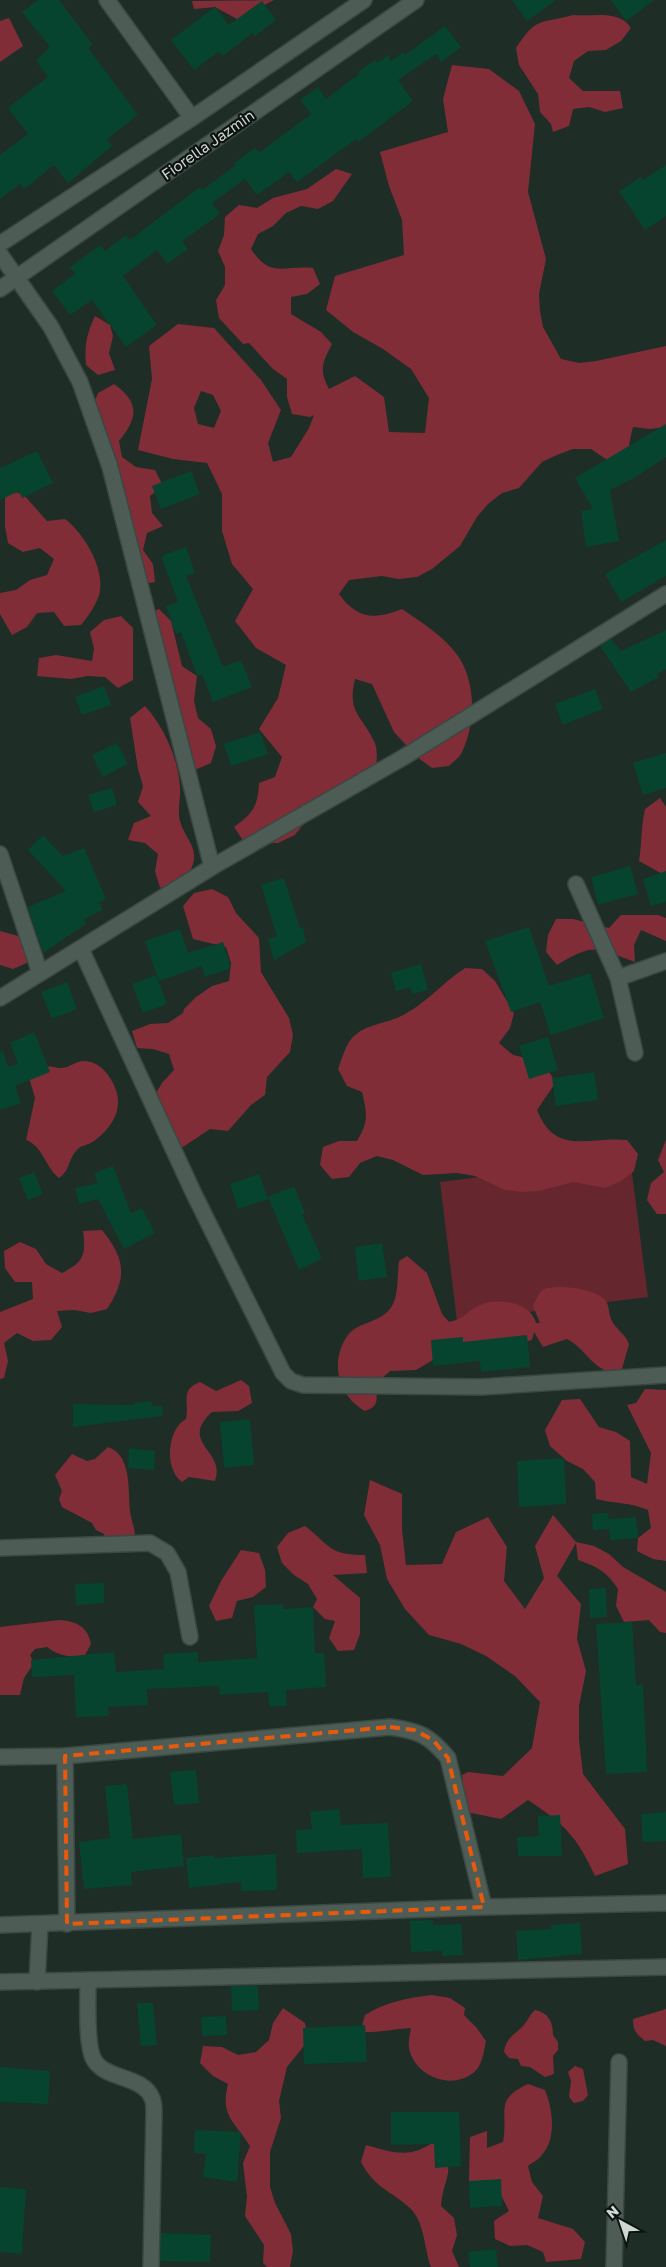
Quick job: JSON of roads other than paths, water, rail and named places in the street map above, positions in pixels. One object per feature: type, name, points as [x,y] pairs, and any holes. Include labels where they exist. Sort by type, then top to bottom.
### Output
[{"type":"street","points":[[107,0],[192,118]]},
{"type":"street","name":"Fiorella Jazmin","points":[[0,244],[192,118],[364,0]]},
{"type":"street","name":"Fiorella Jazmin","points":[[0,289],[416,0]]},
{"type":"street","points":[[0,254],[51,327],[80,382],[110,467],[212,867]]},
{"type":"street","points":[[0,998],[212,867],[404,757],[666,594]]},
{"type":"street","points":[[0,854],[40,972]]},
{"type":"street","points":[[576,884],[618,978],[635,1053]]},
{"type":"street","points":[[82,949],[194,1194],[283,1373],[291,1381],[303,1385],[481,1387],[666,1375]]},
{"type":"street","points":[[618,978],[666,961]]},
{"type":"street","points":[[0,1548],[150,1543],[167,1553],[178,1572],[190,1636]]},
{"type":"street","points":[[0,1757],[65,1756],[390,1727],[414,1730],[433,1740],[448,1758],[484,1907]]},
{"type":"street","points":[[65,1756],[67,1924]]},
{"type":"street","points":[[0,1925],[484,1907],[666,1903]]},
{"type":"street","points":[[37,1982],[40,1924]]},
{"type":"street","points":[[0,1982],[666,1967]]},
{"type":"street","points":[[88,1981],[90,2040],[93,2058],[105,2071],[136,2082],[152,2097],[154,2113],[152,2267]]},
{"type":"street","points":[[614,2267],[619,2062]]}]
